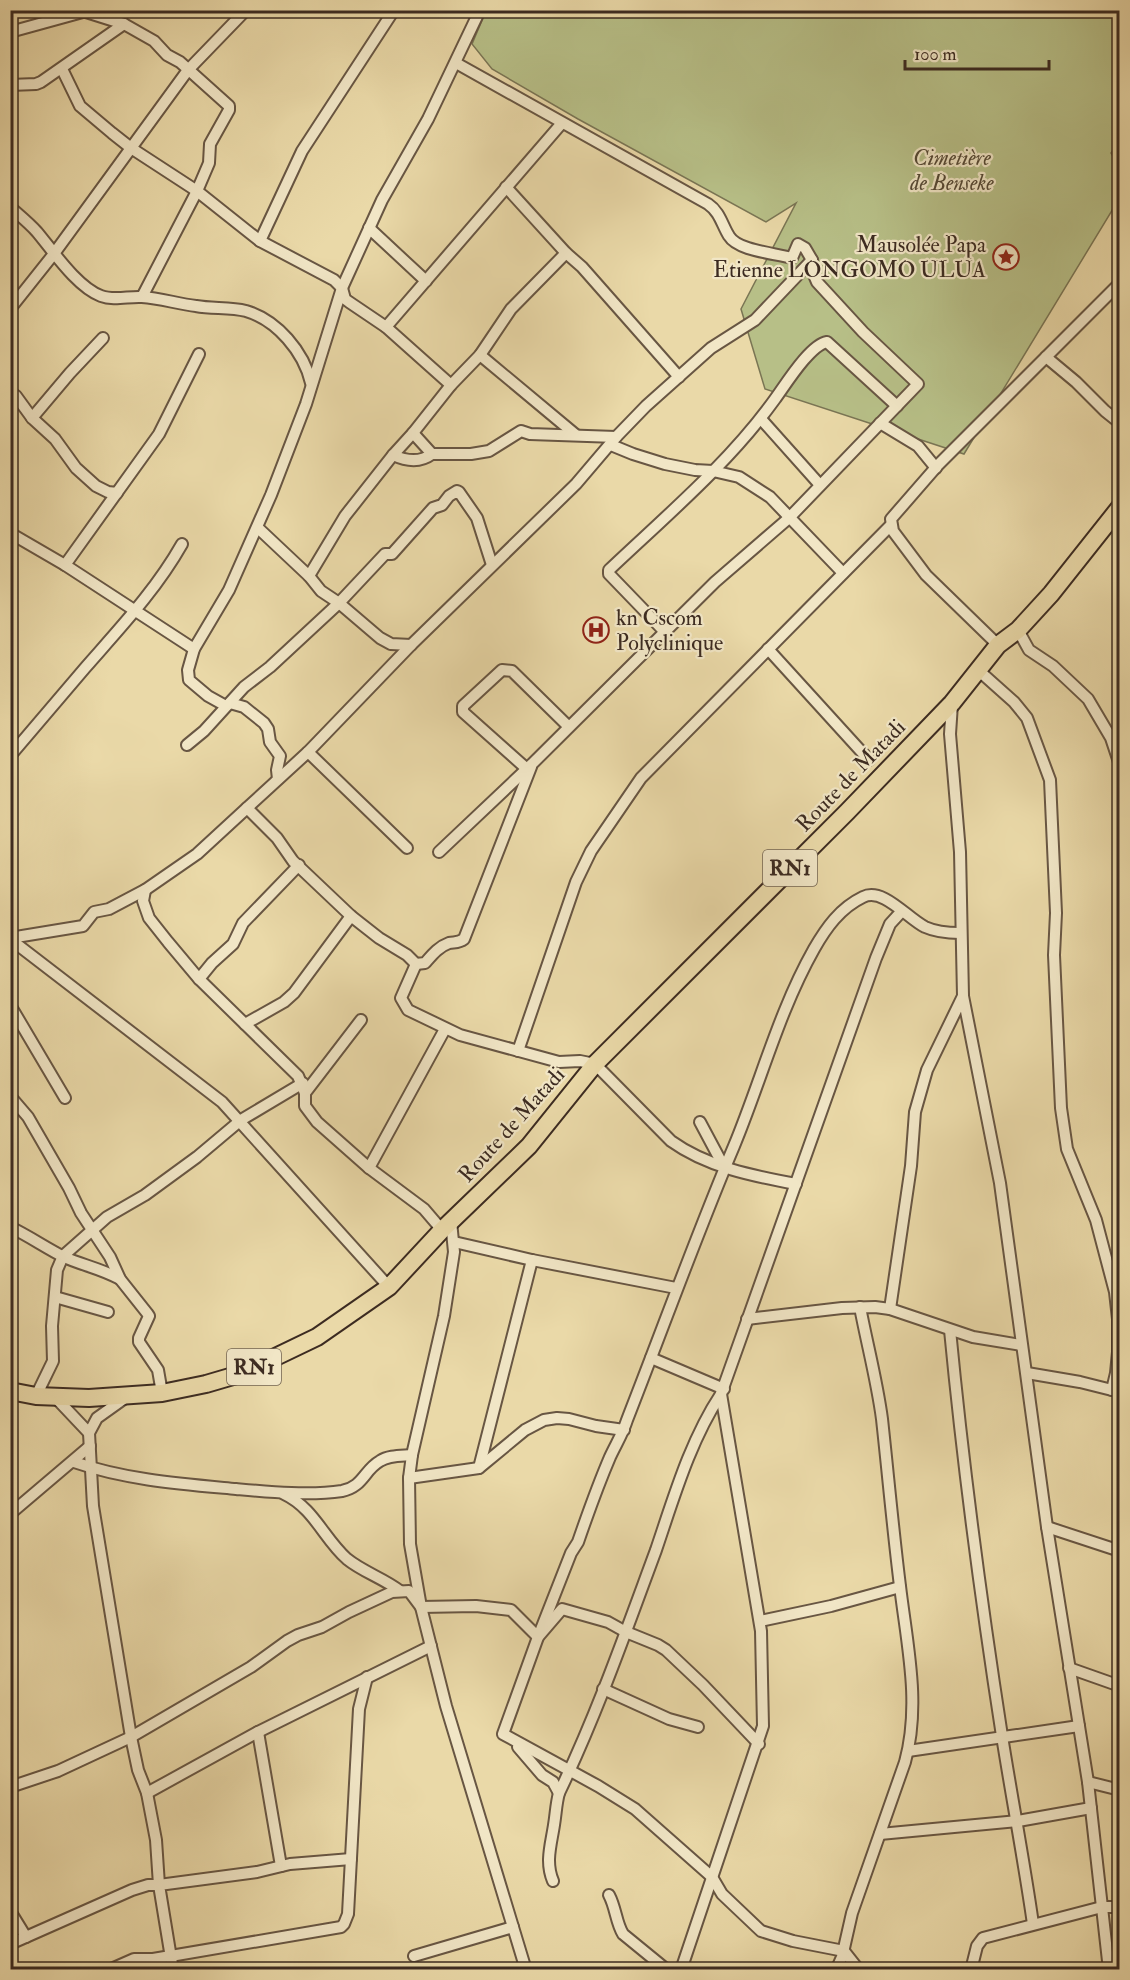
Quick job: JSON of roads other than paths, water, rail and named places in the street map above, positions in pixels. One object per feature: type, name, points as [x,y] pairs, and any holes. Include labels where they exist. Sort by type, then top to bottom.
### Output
[{"type":"highway","name":"Route de Matadi","points":[[449,1231],[529,1146],[595,1064],[839,820],[952,703],[998,645],[1018,630],[1116,517]]},
{"type":"highway","name":"RN1","points":[[10,1391],[55,1397],[127,1397],[162,1393],[240,1374],[317,1337],[389,1287],[449,1231]]},
{"type":"street","points":[[10,309],[53,255],[188,70],[246,10]]},
{"type":"street","points":[[260,241],[302,151],[394,10]]},
{"type":"street","points":[[278,779],[280,756],[270,742],[267,727],[251,711],[239,705],[228,705],[208,696],[189,680],[188,670],[194,649],[229,590],[258,528],[311,386],[342,288],[382,200],[428,119],[480,10]]},
{"type":"street","points":[[10,32],[88,11],[124,24],[154,41],[167,55],[180,62],[229,106],[210,144],[209,163],[197,191],[142,297]]},
{"type":"street","points":[[10,85],[36,84],[62,69],[124,24]]},
{"type":"street","points":[[439,852],[530,766],[715,582],[789,518],[918,384],[863,332],[817,282],[812,260],[805,248],[798,244],[792,258],[736,244],[712,207],[456,63]]},
{"type":"street","points":[[62,69],[80,106],[131,148],[197,191],[260,241],[334,280],[342,288],[345,299],[386,327],[451,385]]},
{"type":"street","points":[[386,327],[562,123]]},
{"type":"street","points":[[506,187],[566,254],[582,267],[679,377]]},
{"type":"street","points":[[10,207],[38,233],[53,255],[77,278],[102,297],[142,297],[254,314],[271,325],[292,345],[305,362],[311,386]]},
{"type":"street","points":[[369,228],[426,281]]},
{"type":"street","points":[[309,576],[345,516],[393,455],[480,354],[511,309],[566,254]]},
{"type":"street","points":[[10,938],[83,926],[94,912],[109,909],[144,890],[197,854],[308,752],[411,645],[576,484],[646,406],[719,342],[755,320],[812,260]]},
{"type":"street","points":[[518,1051],[576,882],[591,851],[641,778],[890,526],[895,512],[936,468],[1119,283]]},
{"type":"street","points":[[32,418],[103,338]]},
{"type":"street","points":[[664,631],[608,572],[713,471],[761,419],[797,369],[820,344],[827,342],[897,406]]},
{"type":"street","points":[[65,565],[159,434],[199,354]]},
{"type":"street","points":[[480,354],[576,435]]},
{"type":"street","points":[[1046,357],[1119,423]]},
{"type":"street","points":[[10,392],[16,396],[32,418],[56,439],[72,463],[96,486],[117,494]]},
{"type":"street","points":[[761,419],[820,485]]},
{"type":"street","points":[[880,423],[918,446],[936,468]]},
{"type":"street","points":[[393,455],[410,461],[426,458],[432,454],[471,454],[489,451],[521,431],[530,434],[576,435],[614,441],[633,454],[665,464],[735,475],[770,497],[843,573]]},
{"type":"street","points":[[413,433],[432,454]]},
{"type":"street","points":[[187,745],[244,687],[270,667],[339,603],[385,554],[392,554],[433,508],[441,506],[449,496],[457,491],[477,518],[492,565]]},
{"type":"street","points":[[890,526],[926,575],[998,645]]},
{"type":"street","points":[[258,528],[309,576],[321,591],[387,642],[411,645]]},
{"type":"street","points":[[10,533],[65,565],[194,649]]},
{"type":"street","points":[[10,756],[135,612],[170,566],[182,544]]},
{"type":"street","points":[[1018,630],[1029,650],[1053,666],[1088,699],[1111,738],[1119,765]]},
{"type":"street","points":[[768,649],[869,760]]},
{"type":"street","points":[[977,669],[1014,702],[1027,718],[1050,780],[1056,914],[1054,955],[1061,1108],[1067,1149],[1096,1220],[1115,1292],[1118,1319],[1116,1391],[1027,1373]]},
{"type":"street","points":[[530,766],[464,712],[463,706],[502,670],[507,670],[512,671],[568,726]]},
{"type":"street","points":[[952,703],[950,734],[960,852],[963,996],[1000,1183],[1047,1527],[1088,1782],[1109,1970]]},
{"type":"street","points":[[308,752],[407,848]]},
{"type":"street","points":[[416,964],[425,963],[432,954],[447,944],[461,942],[464,939],[530,766]]},
{"type":"street","points":[[247,808],[267,826],[289,856],[351,916],[379,938],[407,955],[416,964]]},
{"type":"street","points":[[199,979],[212,963],[233,944],[243,923],[299,865]]},
{"type":"street","points":[[144,890],[143,902],[149,918],[199,979],[298,1076],[304,1088],[305,1106],[317,1122],[369,1168],[424,1209],[449,1231],[532,1260],[676,1288]]},
{"type":"street","points":[[860,1970],[844,1951],[793,1941],[760,1931],[722,1894],[712,1877],[635,1809],[503,1734],[571,1553],[578,1542],[610,1456],[624,1430],[676,1288],[793,993],[813,951],[830,923],[851,904],[869,895],[885,899],[924,926],[948,933],[960,933]]},
{"type":"street","points":[[553,1881],[548,1859],[555,1806],[559,1793],[626,1632],[685,1467],[723,1391],[884,939],[891,924],[901,912]]},
{"type":"street","points":[[245,1024],[278,1006],[294,993],[351,916]]},
{"type":"street","points":[[10,938],[222,1102],[389,1287]]},
{"type":"street","points":[[416,964],[402,994],[402,1002],[408,1010],[445,1029],[486,1043],[565,1064],[580,1061],[595,1064],[671,1141],[681,1148],[724,1167],[796,1184]]},
{"type":"street","points":[[890,1309],[911,1166],[915,1112],[927,1070],[963,996]]},
{"type":"street","points":[[10,1005],[65,1098]]},
{"type":"street","points":[[36,1396],[53,1361],[52,1326],[57,1270],[63,1256],[107,1217],[169,1178],[240,1120],[304,1088],[361,1020]]},
{"type":"street","points":[[369,1168],[445,1029]]},
{"type":"street","points":[[10,1096],[28,1117],[81,1213],[110,1257],[120,1279],[149,1316],[139,1342],[158,1370],[162,1393]]},
{"type":"street","points":[[700,1122],[724,1167]]},
{"type":"street","points":[[10,1227],[86,1267],[108,1272],[120,1279]]},
{"type":"street","points":[[449,1231],[444,1316],[412,1455],[409,1478],[410,1544],[421,1607],[446,1706],[526,1970]]},
{"type":"street","points":[[479,1468],[532,1260]]},
{"type":"street","points":[[55,1297],[108,1312]]},
{"type":"street","points":[[747,1319],[860,1307],[890,1309],[974,1337],[1021,1344]]},
{"type":"street","points":[[836,1968],[844,1951],[852,1913],[912,1738],[910,1656],[900,1587],[882,1417],[860,1307]]},
{"type":"street","points":[[950,1330],[961,1443],[1002,1736],[1018,1821],[1033,1924]]},
{"type":"street","points":[[651,1358],[723,1391]]},
{"type":"street","points":[[681,1970],[759,1744],[763,1726],[763,1650],[760,1621],[723,1391]]},
{"type":"street","points":[[55,1397],[89,1433]]},
{"type":"street","points":[[127,1397],[97,1418],[89,1433],[93,1506],[131,1737],[138,1770],[147,1793],[156,1840],[159,1885],[173,1970]]},
{"type":"street","points":[[409,1478],[479,1468],[525,1430],[544,1420],[569,1419],[624,1430]]},
{"type":"street","points":[[10,1515],[90,1446]]},
{"type":"street","points":[[74,1462],[133,1477],[281,1493],[341,1491],[352,1488],[363,1481],[371,1468],[381,1460],[412,1455]]},
{"type":"street","points":[[281,1493],[299,1502],[308,1510],[344,1556],[361,1569],[400,1591]]},
{"type":"street","points":[[1047,1527],[1119,1551]]},
{"type":"street","points":[[760,1621],[831,1606],[900,1587]]},
{"type":"street","points":[[10,1787],[58,1771],[131,1737],[251,1668],[287,1641],[322,1627],[373,1600],[400,1591],[409,1591],[421,1607]]},
{"type":"street","points":[[421,1607],[476,1606],[511,1610],[538,1637]]},
{"type":"street","points":[[538,1637],[562,1609],[608,1622],[658,1645],[703,1685],[759,1744]]},
{"type":"street","points":[[147,1793],[258,1732],[431,1646]]},
{"type":"street","points":[[1069,1668],[1119,1686]]},
{"type":"street","points":[[109,1970],[134,1959],[171,1956],[341,1927],[344,1924],[348,1914],[359,1709],[367,1677]]},
{"type":"street","points":[[603,1689],[669,1719],[698,1727]]},
{"type":"street","points":[[743,1729],[763,1726]]},
{"type":"street","points":[[908,1751],[1079,1726]]},
{"type":"street","points":[[258,1732],[281,1866]]},
{"type":"street","points":[[511,1739],[542,1775],[553,1782],[559,1793]]},
{"type":"street","points":[[1088,1782],[1119,1790]]},
{"type":"street","points":[[880,1834],[1018,1821],[1090,1808]]},
{"type":"street","points":[[10,1944],[148,1885],[257,1872],[281,1866],[351,1859]]},
{"type":"street","points":[[609,1895],[622,1934],[667,1970]]},
{"type":"street","points":[[971,1970],[977,1946],[983,1938],[1102,1907],[1119,1907]]},
{"type":"street","points":[[10,1911],[26,1937]]},
{"type":"street","points":[[414,1956],[513,1927]]},
{"type":"place","name":"Mausolée Papa Etienne LONGOMO ULUA","points":[[1006,257]]},
{"type":"place","name":"kn Cscom Polyclinique","points":[[596,630]]},
{"type":"park label","name":"Cimetière de Benseke","points":[[952,170]]}]
